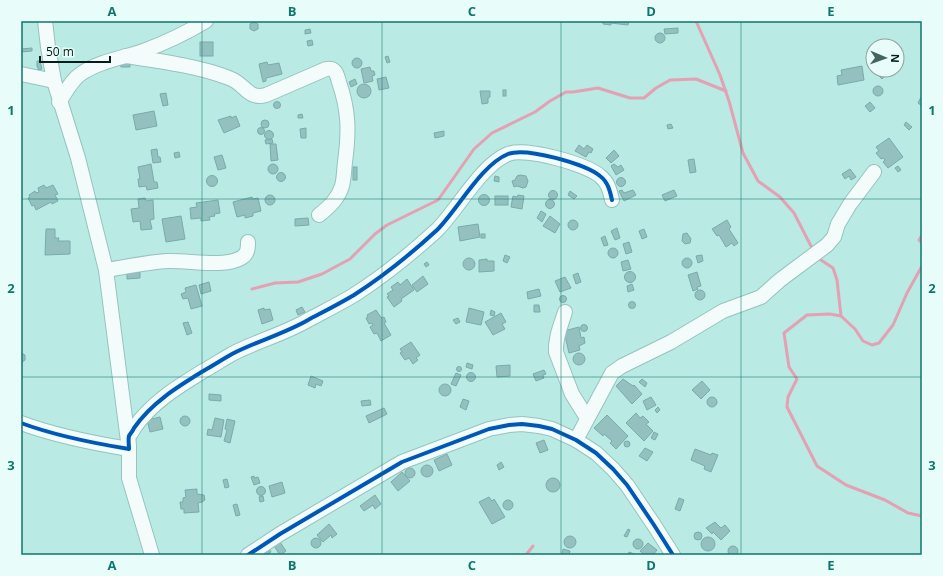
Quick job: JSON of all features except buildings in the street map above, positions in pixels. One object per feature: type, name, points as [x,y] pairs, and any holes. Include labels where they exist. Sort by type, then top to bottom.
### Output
[{"type":"street","points":[[45,21],[54,81],[59,102],[78,158],[106,270],[129,448]]},
{"type":"street","points":[[59,102],[81,73],[103,63],[164,43],[184,34],[206,21]]},
{"type":"street","points":[[126,56],[164,62],[220,75],[240,83],[250,94],[256,97],[266,95],[326,69],[330,68],[334,70],[344,96],[348,115],[348,135],[342,186],[331,205],[319,215]]},
{"type":"street","points":[[21,74],[54,81]]},
{"type":"street","points":[[152,555],[129,478],[129,436],[140,420],[170,392],[232,354],[298,326],[354,295],[370,284],[438,228],[476,182],[493,164],[505,155],[518,152],[529,153],[555,157],[584,167],[599,175],[606,182],[609,187],[612,200]]},
{"type":"street","points":[[576,440],[612,372],[671,342],[707,319],[723,311],[762,297],[780,280],[827,245],[834,237],[838,224],[850,204],[874,172]]},
{"type":"street","points":[[106,270],[164,261],[230,261],[240,259],[244,256],[247,251],[248,242]]},
{"type":"street","points":[[565,312],[558,333],[556,352],[572,394],[587,418]]},
{"type":"street","points":[[21,423],[80,441],[129,448]]},
{"type":"street","points":[[248,555],[280,534],[402,462],[489,429],[522,424],[552,429],[576,440],[596,453],[613,468],[627,485],[673,555]]},
{"type":"waterway","points":[[696,21],[720,75],[729,101],[743,153],[758,181],[780,197],[794,213],[813,250]]},
{"type":"waterway","points":[[252,289],[275,283],[298,282],[322,274],[350,259],[375,234],[387,225],[438,200],[474,149],[492,133],[535,112],[566,92],[598,88],[630,98],[644,98],[656,88],[670,80],[696,79],[726,91]]},
{"type":"waterway","points":[[922,235],[919,240],[922,243]]},
{"type":"waterway","points":[[818,258],[833,268],[837,280],[841,316]]},
{"type":"waterway","points":[[922,266],[907,293],[893,325],[879,343],[872,345],[863,341],[855,329],[841,316],[830,314],[807,315],[784,333],[789,367],[797,379],[788,397],[787,407],[817,466],[846,485],[885,500],[908,513],[922,516]]},
{"type":"waterway","points":[[526,555],[533,546]]},
{"type":"cycle path","points":[[21,423],[74,439],[129,449],[129,436],[134,428],[149,410],[166,395],[232,354],[299,325],[354,295],[408,255],[437,230],[479,177],[498,160],[508,154],[517,152],[541,155],[556,158],[593,171],[605,181],[612,200]]},
{"type":"cycle path","points":[[248,555],[280,534],[402,462],[489,429],[522,424],[552,429],[576,440],[596,453],[627,485],[673,555]]}]
